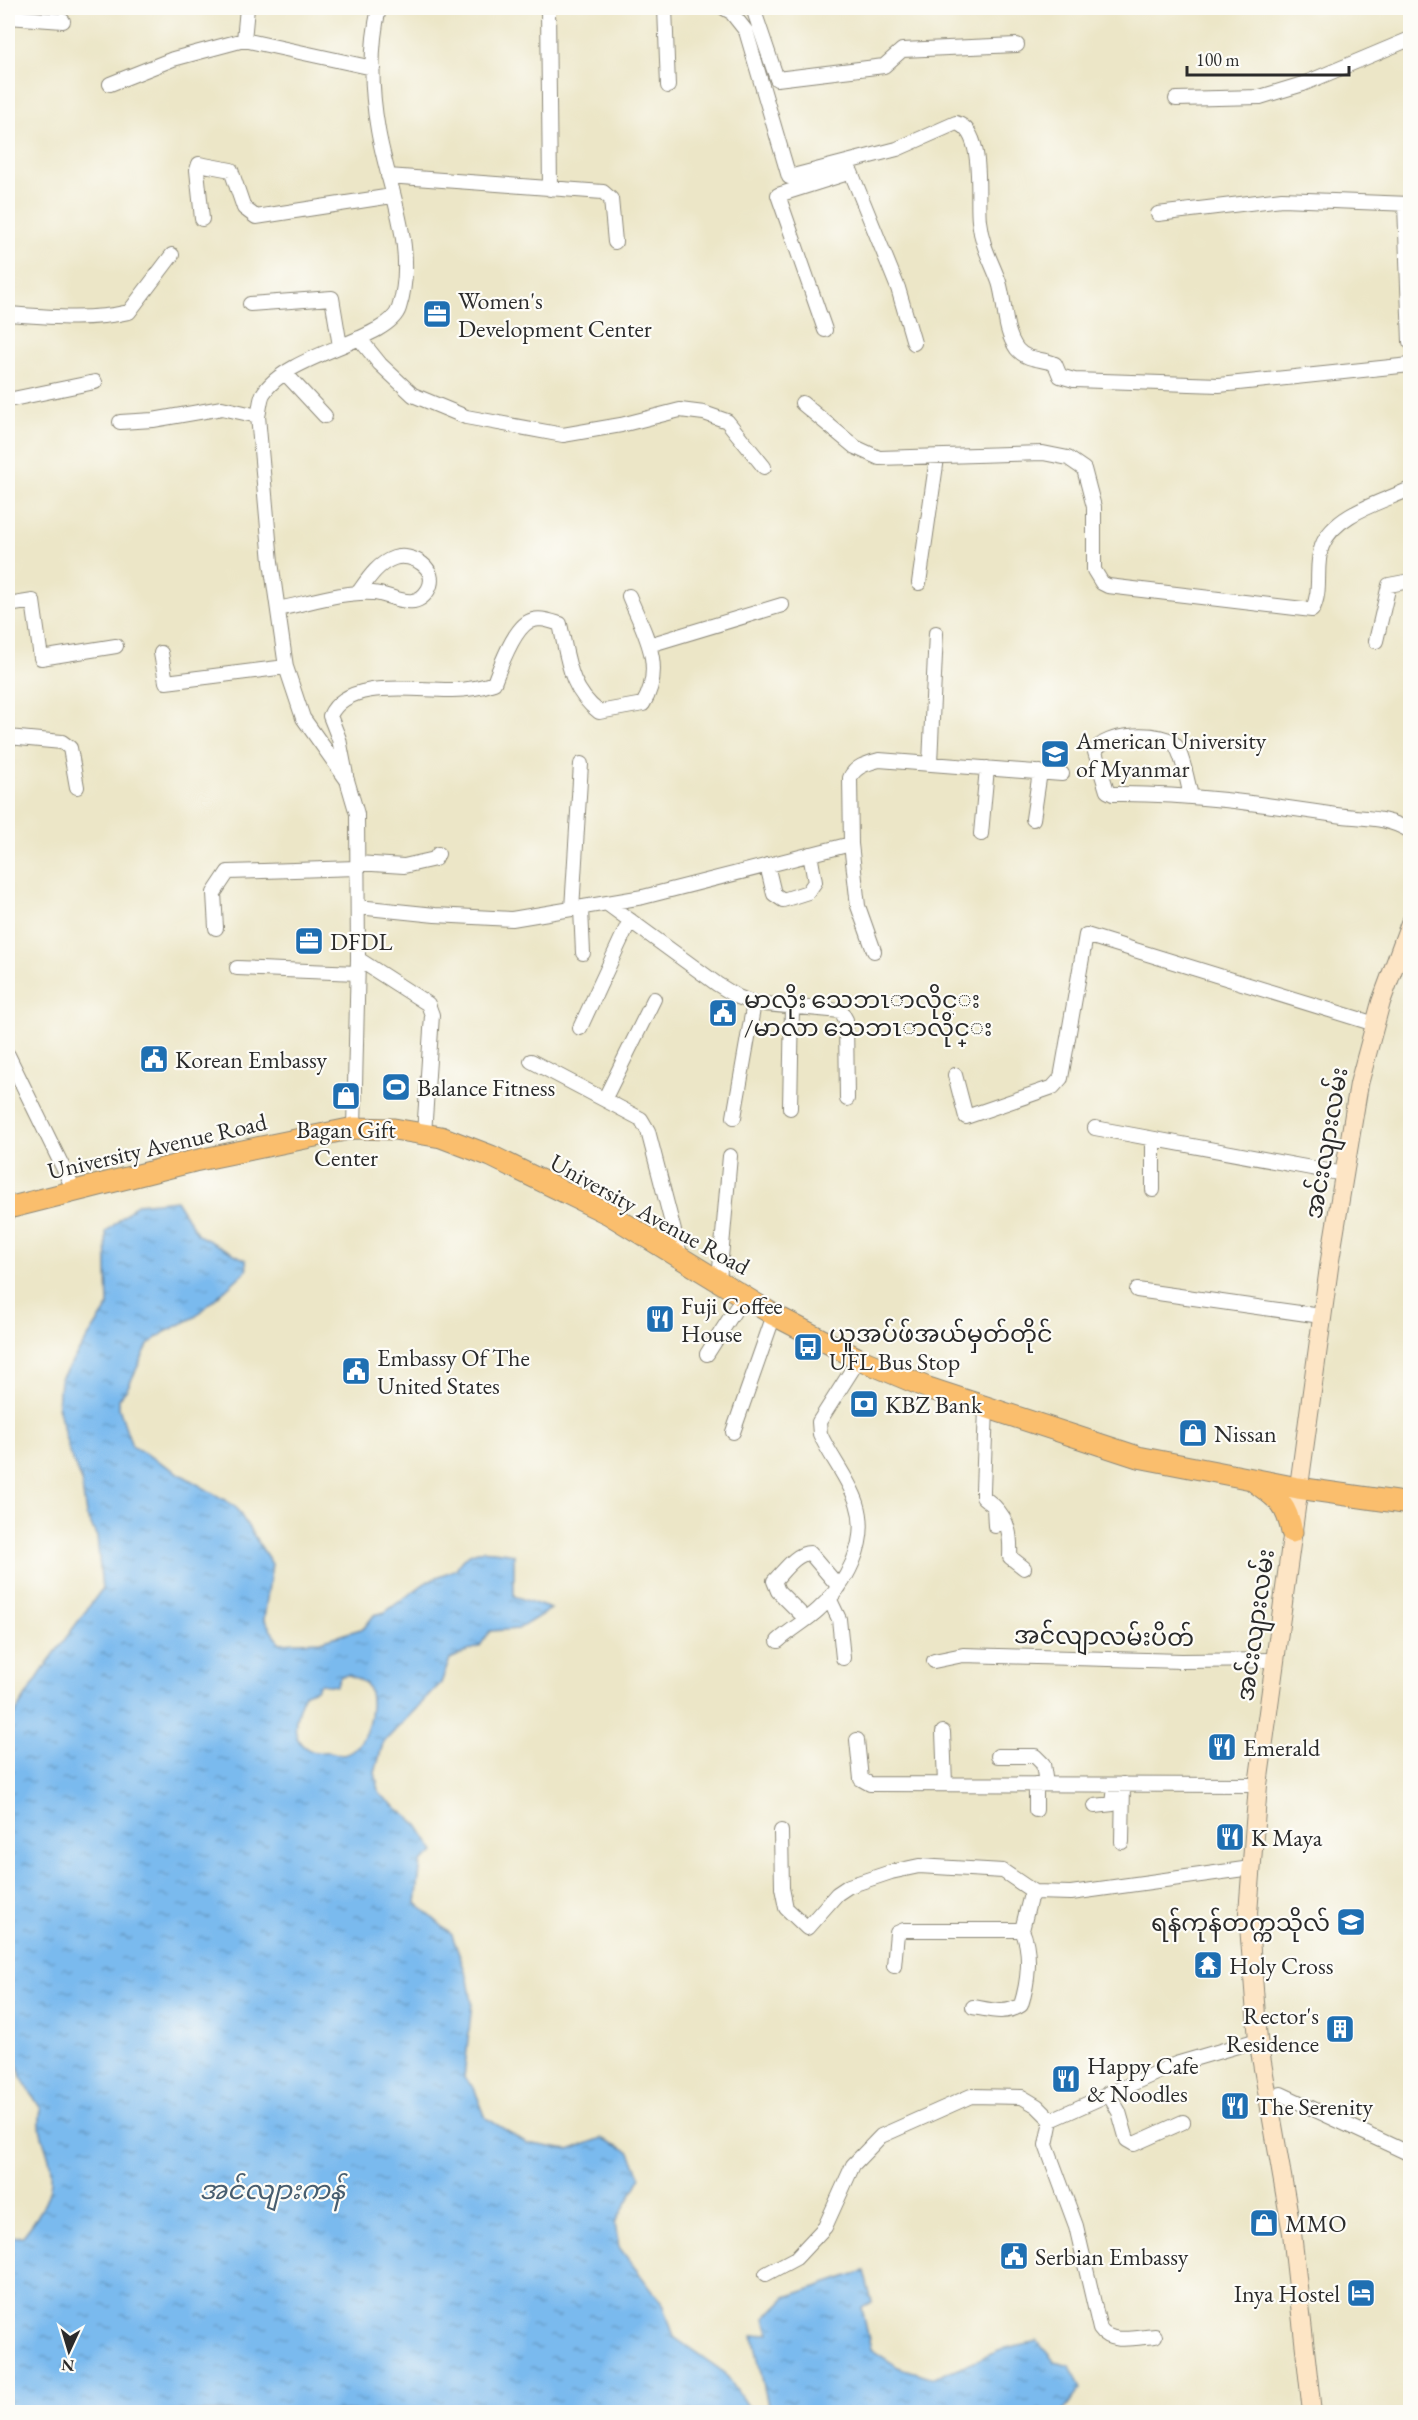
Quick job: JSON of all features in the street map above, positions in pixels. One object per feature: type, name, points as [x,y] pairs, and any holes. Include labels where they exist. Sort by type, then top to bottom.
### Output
[{"type":"main road","name":"အင်းလျားလမ်း","points":[[1312,2412],[1292,2233],[1258,2040],[1248,1913],[1258,1785],[1274,1660],[1321,1317],[1344,1174],[1359,1084],[1375,1023],[1410,923]]},
{"type":"main road","name":"University Avenue Road","points":[[8,1208],[194,1161],[354,1128],[394,1130],[441,1137],[491,1156],[609,1214],[774,1315],[859,1359],[986,1408],[1138,1456],[1298,1488],[1410,1504]]},
{"type":"main road","points":[[1250,1478],[1281,1501],[1288,1514],[1292,1532]]},
{"type":"street","points":[[244,40],[247,8]]},
{"type":"street","points":[[347,780],[303,718],[286,668],[258,416],[263,395],[285,373],[304,361],[359,338],[387,322],[398,312],[406,284],[406,253],[377,129],[373,68],[375,26],[379,8]]},
{"type":"street","points":[[548,8],[550,189]]},
{"type":"street","points":[[665,8],[668,86]]},
{"type":"street","points":[[724,8],[731,12],[746,31],[789,177]]},
{"type":"street","points":[[753,8],[777,79],[884,66],[902,50],[1017,45]]},
{"type":"street","points":[[8,17],[63,21]]},
{"type":"street","points":[[1176,99],[1260,97],[1303,84],[1410,39]]},
{"type":"street","points":[[110,84],[173,59],[244,40],[373,68]]},
{"type":"street","points":[[786,192],[783,183],[789,177],[897,149],[956,123],[963,125],[970,133],[978,161],[979,221],[987,258],[999,283],[1006,324],[1013,340],[1026,357],[1047,360],[1055,364],[1060,376],[1074,380],[1219,385],[1410,365]]},
{"type":"street","points":[[202,219],[197,170],[199,164],[231,170],[244,208],[256,217],[392,196]]},
{"type":"street","points":[[825,330],[778,195],[851,172],[898,288],[915,343]]},
{"type":"street","points":[[388,176],[603,192],[611,199],[615,242]]},
{"type":"street","points":[[1158,214],[1282,199],[1408,204],[1410,342]]},
{"type":"street","points":[[8,314],[110,317],[129,312],[172,255]]},
{"type":"street","points":[[250,304],[332,298],[340,346]]},
{"type":"street","points":[[359,338],[380,364],[413,395],[466,417],[563,435],[621,425],[680,411],[704,413],[727,421],[764,467]]},
{"type":"street","points":[[285,373],[325,417]]},
{"type":"street","points":[[8,400],[95,382]]},
{"type":"street","points":[[802,403],[855,447],[879,458],[1043,453],[1068,458],[1084,469],[1094,507],[1094,570],[1102,583],[1108,586],[1300,611],[1312,610],[1317,600],[1322,546],[1339,523],[1410,489]]},
{"type":"street","points":[[120,422],[153,420],[222,408],[258,416]]},
{"type":"street","points":[[919,583],[937,458]]},
{"type":"street","points":[[278,609],[358,593],[375,593],[403,602],[413,601],[427,591],[431,581],[428,569],[420,561],[408,556],[394,558],[380,566],[358,593]]},
{"type":"street","points":[[1376,641],[1389,585],[1410,581]]},
{"type":"street","points":[[354,1128],[358,966],[357,814],[339,739],[330,716],[335,705],[353,694],[382,689],[476,689],[494,683],[520,630],[529,621],[544,619],[560,624],[574,685],[588,703],[599,712],[644,705],[653,689],[655,668],[649,645],[630,596]]},
{"type":"street","points":[[8,605],[33,601],[41,658],[116,646]]},
{"type":"street","points":[[649,645],[782,606]]},
{"type":"street","points":[[930,763],[936,633]]},
{"type":"street","points":[[161,653],[166,682],[286,668]]},
{"type":"street","points":[[1191,796],[1176,747],[1169,741],[1119,736],[1104,741],[1096,748],[1095,752],[1107,791],[1113,794],[1191,796],[1345,817],[1388,819],[1410,831]]},
{"type":"street","points":[[8,737],[62,742],[70,748],[77,787]]},
{"type":"street","points":[[874,951],[858,906],[851,843],[850,778],[852,772],[865,764],[879,760],[1062,774]]},
{"type":"street","points":[[581,764],[577,909],[583,953]]},
{"type":"street","points":[[981,834],[987,768]]},
{"type":"street","points":[[1033,819],[1040,772]]},
{"type":"street","points":[[357,907],[435,915],[512,919],[609,905],[851,843]]},
{"type":"street","points":[[216,928],[214,893],[228,872],[357,865],[404,866],[435,859],[438,854]]},
{"type":"street","points":[[767,865],[774,894],[783,900],[808,892],[815,882],[810,854]]},
{"type":"street","points":[[609,905],[717,984],[754,1003],[841,1011],[844,1014],[847,1099]]},
{"type":"street","points":[[580,1028],[630,920]]},
{"type":"street","points":[[955,1075],[966,1117],[1053,1087],[1061,1078],[1086,935],[1375,1023]]},
{"type":"street","points":[[237,968],[358,966],[428,1004],[432,1015],[424,1134]]},
{"type":"street","points":[[605,1098],[654,999]]},
{"type":"street","points":[[734,1117],[754,1003]]},
{"type":"street","points":[[790,1108],[792,1007]]},
{"type":"street","points":[[8,1055],[74,1190]]},
{"type":"street","points":[[531,1061],[641,1119],[648,1131],[681,1258]]},
{"type":"street","points":[[1095,1128],[1344,1174]]},
{"type":"street","points":[[1153,1139],[1153,1190]]},
{"type":"street","points":[[719,1280],[730,1156]]},
{"type":"street","points":[[1137,1290],[1321,1317]]},
{"type":"street","points":[[707,1354],[744,1296]]},
{"type":"street","points":[[733,1432],[774,1315]]},
{"type":"street","points":[[778,1641],[806,1619],[839,1587],[856,1555],[861,1530],[858,1505],[825,1445],[820,1434],[819,1422],[859,1359]]},
{"type":"street","points":[[986,1408],[983,1497],[1003,1515],[1010,1530],[1011,1557],[1024,1568]]},
{"type":"street","points":[[994,1506],[995,1526]]},
{"type":"street","points":[[806,1619],[778,1591],[774,1581],[796,1558],[803,1553],[810,1552],[839,1587]]},
{"type":"street","points":[[829,1598],[839,1619],[843,1658]]},
{"type":"street","name":"အင်လျာလမ်းပိတ်","points":[[934,1661],[963,1655],[1182,1661],[1274,1660]]},
{"type":"street","points":[[943,1732],[945,1784]]},
{"type":"street","points":[[857,1740],[861,1779],[870,1784],[1258,1785]]},
{"type":"street","points":[[999,1756],[1035,1756],[1043,1764],[1036,1810]]},
{"type":"street","points":[[1095,1806],[1113,1804],[1119,1785]]},
{"type":"street","points":[[1119,1785],[1122,1842]]},
{"type":"street","points":[[781,1832],[782,1888],[786,1908],[807,1928],[837,1894],[849,1886],[891,1872],[919,1866],[1002,1871],[1034,1892],[1071,1893],[1251,1868]]},
{"type":"street","points":[[974,2007],[1002,2012],[1014,2010],[1021,2005],[1028,1963],[1026,1938],[1022,1930],[1034,1892]]},
{"type":"street","points":[[894,1966],[897,1932],[904,1930],[1022,1930]]},
{"type":"street","points":[[1051,2120],[1176,2064],[1258,2040]]},
{"type":"street","points":[[1108,2093],[1119,2112],[1127,2140],[1134,2144],[1183,2122]]},
{"type":"street","points":[[1281,2094],[1410,2154]]},
{"type":"street","points":[[766,2274],[796,2258],[825,2228],[853,2165],[881,2136],[971,2096],[1022,2097],[1037,2106],[1051,2120]]},
{"type":"street","points":[[1051,2120],[1046,2145],[1076,2226],[1100,2329],[1103,2334],[1113,2338],[1155,2336]]},
{"type":"water","name":"အင်လျားကန်","points":[[176,1200],[198,1235],[246,1260],[247,1270],[195,1317],[165,1332],[148,1345],[127,1389],[119,1399],[119,1408],[132,1446],[235,1506],[272,1564],[264,1619],[280,1643],[321,1641],[364,1628],[374,1615],[385,1612],[428,1581],[456,1569],[467,1556],[481,1551],[514,1554],[514,1596],[551,1609],[518,1629],[490,1631],[480,1646],[450,1659],[441,1683],[383,1743],[375,1773],[380,1794],[418,1825],[435,1852],[421,1862],[416,1903],[452,1935],[468,1979],[472,2003],[464,2078],[474,2088],[486,2118],[527,2143],[569,2150],[602,2138],[629,2151],[641,2177],[615,2224],[619,2247],[664,2306],[674,2337],[725,2373],[751,2412],[8,2412],[8,2238],[23,2236],[36,2219],[46,2201],[51,2170],[40,2129],[41,2109],[21,2077],[13,2046],[8,2044],[8,1724],[46,1665],[102,1589],[97,1537],[86,1515],[81,1480],[69,1452],[58,1406],[60,1380],[108,1307],[106,1232],[137,1204]],"holes":[[[349,1675],[365,1683],[370,1695],[370,1716],[363,1737],[351,1752],[343,1755],[315,1752],[306,1748],[300,1742],[295,1726],[305,1693],[316,1689],[320,1684],[336,1686],[341,1676]]]},
{"type":"water","points":[[864,2271],[872,2302],[862,2308],[871,2349],[898,2367],[934,2378],[1006,2348],[1037,2341],[1055,2362],[1071,2366],[1081,2389],[1062,2412],[764,2412],[769,2410],[753,2336],[769,2333],[765,2318],[786,2297]]},
{"type":"place","name":"Women's Development Center","points":[[437,314]]},
{"type":"place","name":"American University of Myanmar","points":[[1055,754]]},
{"type":"place","name":"DFDL","points":[[309,941]]},
{"type":"place","name":"မာလိုး သေဘၤာလိုင္း /မာလာ သေဘၤာလိုင္း","points":[[723,1013]]},
{"type":"place","name":"Korean Embassy","points":[[154,1059]]},
{"type":"place","name":"Balance Fitness","points":[[396,1087]]},
{"type":"place","name":"Bagan Gift Center","points":[[346,1096]]},
{"type":"place","name":"Fuji Coffee House","points":[[660,1319]]},
{"type":"place","name":"ယူအပ်ဖ်အယ်မှတ်တိုင် UFL Bus Stop","points":[[808,1347]]},
{"type":"place","name":"Embassy Of The United States","points":[[356,1371]]},
{"type":"place","name":"KBZ Bank","points":[[864,1404]]},
{"type":"place","name":"Nissan","points":[[1193,1433]]},
{"type":"place","name":"Emerald","points":[[1222,1747]]},
{"type":"place","name":"K Maya","points":[[1230,1837]]},
{"type":"place","name":"ရန်ကုန်တက္ကသိုလ်","points":[[1351,1922]]},
{"type":"place","name":"Holy Cross","points":[[1208,1965]]},
{"type":"place","name":"Rector's Residence","points":[[1340,2029]]},
{"type":"place","name":"Happy Cafe & Noodles","points":[[1066,2079]]},
{"type":"place","name":"The Serenity","points":[[1235,2106]]},
{"type":"place","name":"MMO","points":[[1264,2223]]},
{"type":"place","name":"Serbian Embassy","points":[[1014,2256]]},
{"type":"place","name":"Inya Hostel","points":[[1361,2293]]}]
